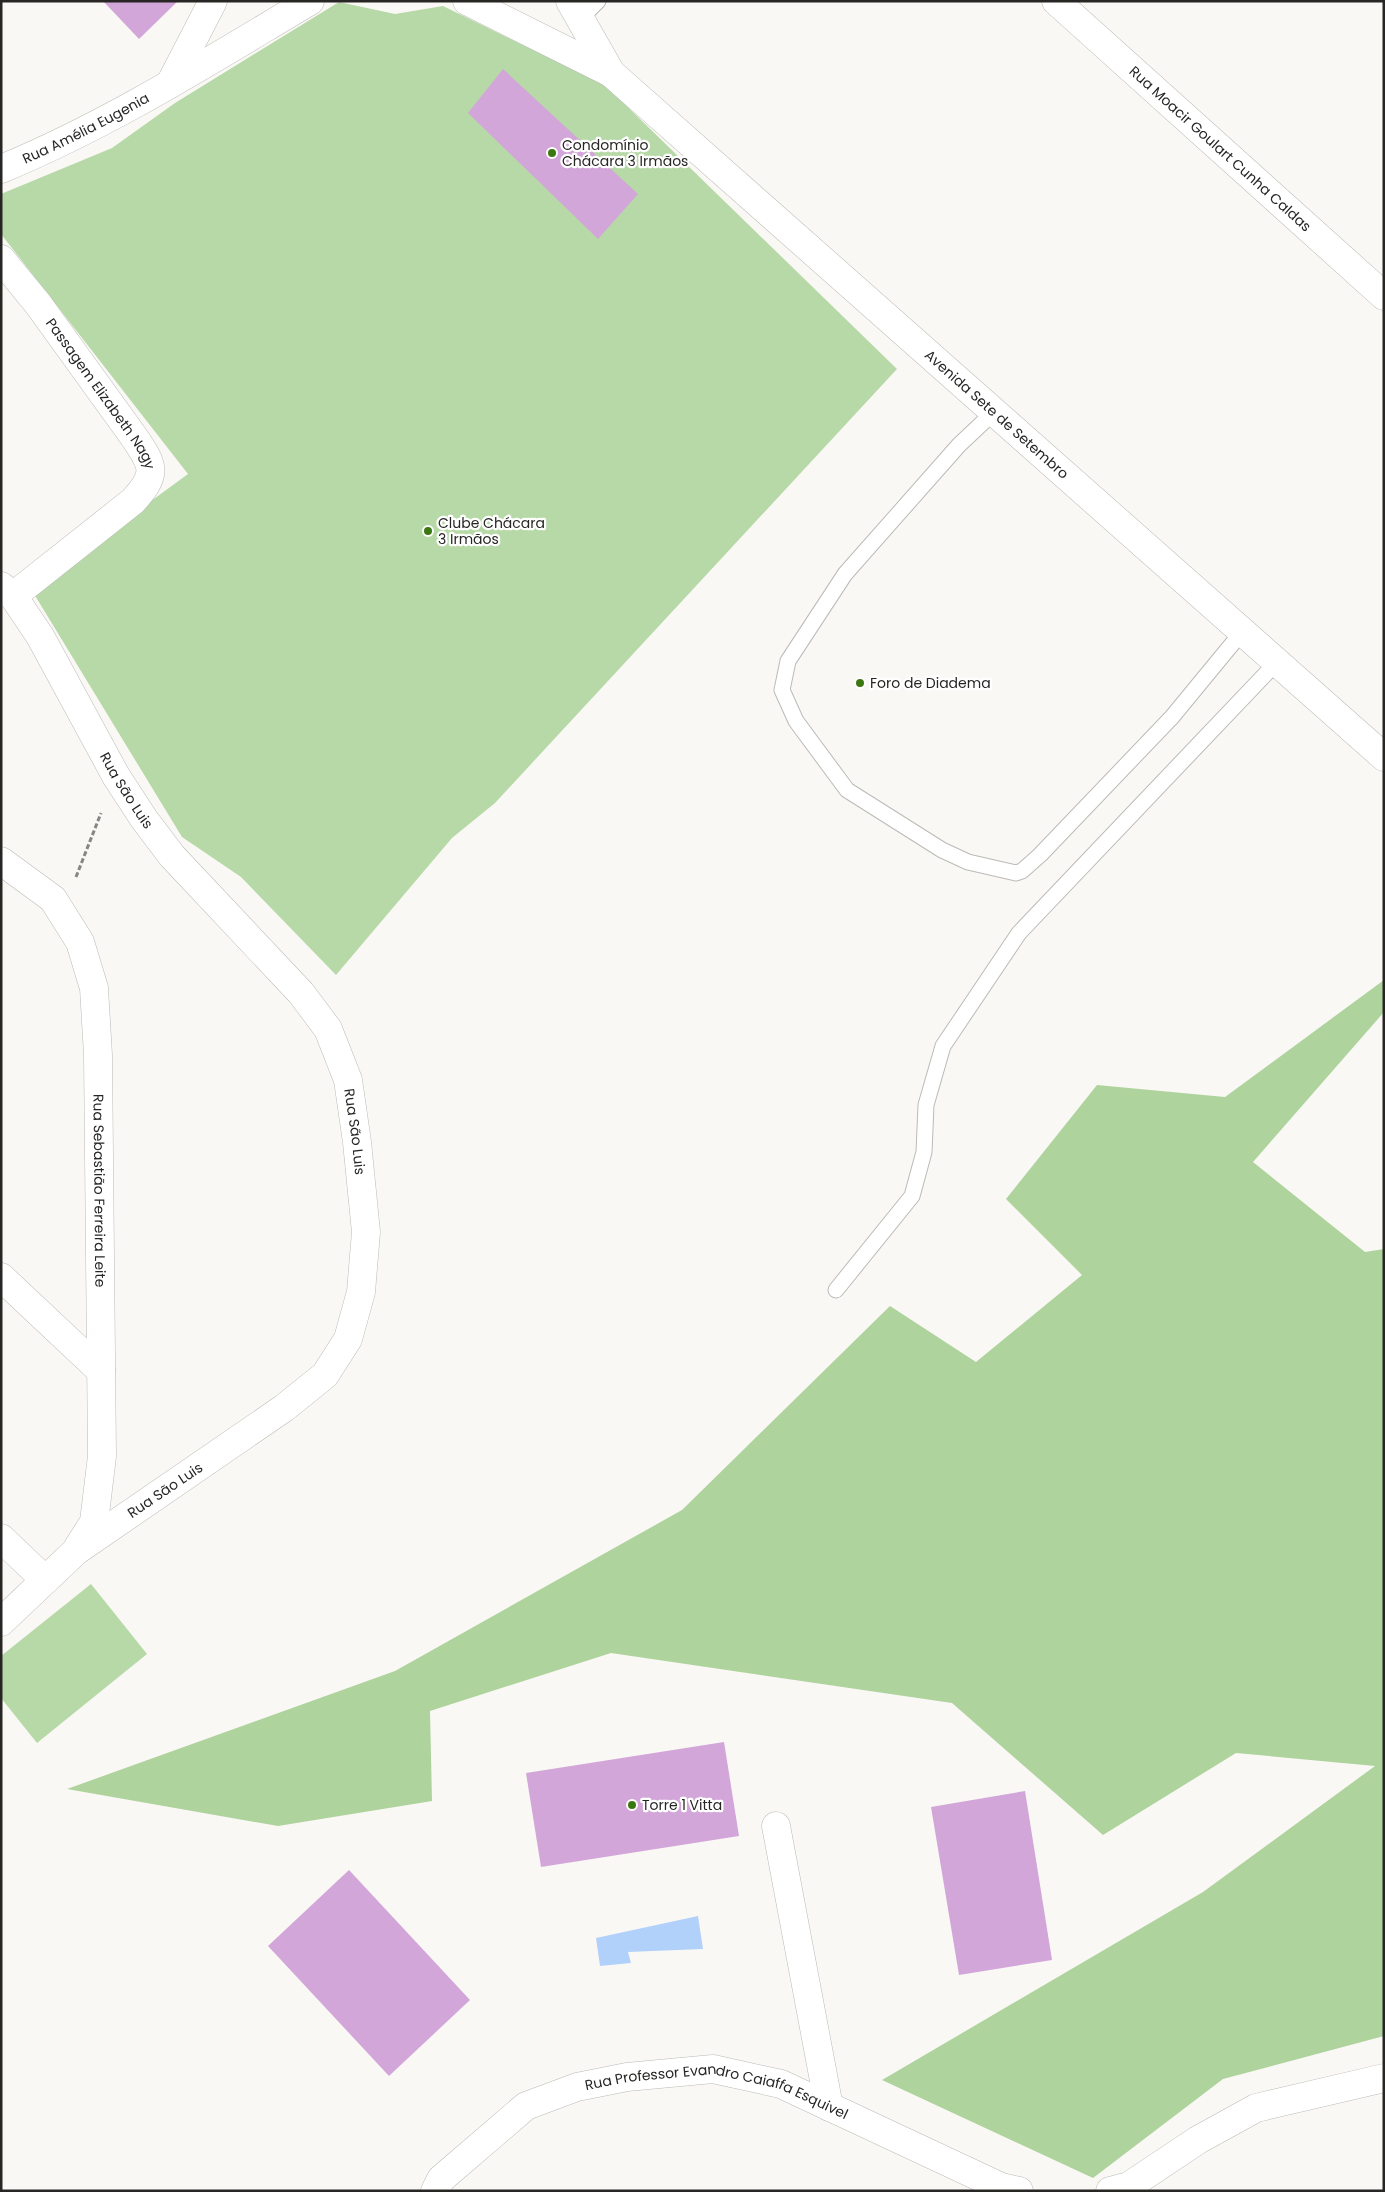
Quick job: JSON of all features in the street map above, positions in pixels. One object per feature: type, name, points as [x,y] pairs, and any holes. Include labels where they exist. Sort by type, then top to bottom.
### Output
[{"type":"street","points":[[169,85],[214,1]]},
{"type":"street","name":"Rua Amélia Eugenia","points":[[1,169],[97,124],[169,85],[310,1]]},
{"type":"street","name":"Avenida Sete de Setembro","points":[[467,1],[611,72],[1384,757]]},
{"type":"street","name":"Rua Moacir Goulart Cunha Caldas","points":[[1056,1],[1384,296]]},
{"type":"street","name":"Avenida Sete de Setembro","points":[[583,7],[611,72]]},
{"type":"street","name":"Passagem Elizabeth Nagy","points":[[1,259],[38,304],[147,455],[151,472],[147,486],[102,526],[7,591]]},
{"type":"street","name":"Rua São Luis","points":[[1,1622],[76,1551],[284,1408],[325,1375],[348,1339],[361,1292],[366,1232],[358,1142],[348,1080],[328,1029],[301,993],[172,856],[144,819],[116,776],[40,636],[7,591]]},
{"type":"street","name":"Rua Sebastião Ferreira Leite","points":[[1,861],[53,899],[80,942],[94,988],[98,1055],[102,1456],[94,1522],[76,1551]]},
{"type":"street","points":[[1,1277],[101,1371]]},
{"type":"street","points":[[1,1538],[45,1580]]},
{"type":"street","points":[[776,1826],[829,2107]]},
{"type":"street","name":"Rua Professor Evandro Caiaffa Esquivel","points":[[435,2191],[441,2179],[526,2106],[577,2087],[627,2077],[713,2069],[781,2084],[1001,2187],[1019,2191]]},
{"type":"street","points":[[1110,2191],[1129,2186],[1198,2140],[1256,2108],[1384,2078]]},
{"type":"lane","points":[[994,412],[959,445],[845,574],[788,661],[782,690],[796,721],[847,790],[942,850],[968,862],[1016,873],[1022,871],[1040,855],[1172,717],[1242,632]]},
{"type":"lane","points":[[836,1290],[912,1196],[924,1152],[926,1105],[944,1046],[1019,933],[1277,662]]},
{"type":"path","points":[[62,912],[116,776]]},
{"type":"green space","name":"Clube Chácara 3 Irmãos","points":[[339,2],[395,14],[443,6],[605,85],[897,369],[495,803],[452,838],[336,975],[241,877],[182,837],[31,589],[188,474],[1,234],[1,194],[112,148],[175,103]]},
{"type":"green space","points":[[1384,980],[1384,1012],[1253,1162],[1365,1252],[1384,1249],[1384,2036],[1223,2079],[1093,2178],[882,2080],[1203,1892],[1375,1766],[1236,1753],[1103,1835],[952,1703],[611,1653],[430,1711],[432,1801],[278,1826],[67,1789],[395,1671],[682,1510],[890,1306],[976,1362],[1082,1275],[1006,1199],[1097,1085],[1225,1097]]},
{"type":"green space","points":[[91,1584],[147,1654],[37,1743],[1,1698],[1,1656]]},
{"type":"water","points":[[698,1916],[703,1949],[628,1952],[631,1963],[600,1966],[596,1938]]},
{"type":"building","points":[[103,1],[178,1],[139,39]]},
{"type":"building","name":"Condomínio Chácara 3 Irmãos","points":[[503,69],[638,194],[598,239],[468,113]]},
{"type":"building","name":"Torre 1 Vitta","points":[[724,1742],[739,1836],[541,1867],[526,1773]]},
{"type":"building","points":[[1025,1791],[1052,1960],[959,1975],[931,1807]]},
{"type":"building","points":[[349,1870],[470,2000],[389,2076],[268,1946]]},
{"type":"place","name":"Condomínio Chácara 3 Irmãos","points":[[552,153]]},
{"type":"place","name":"Clube Chácara 3 Irmãos","points":[[428,531]]},
{"type":"place","name":"Foro de Diadema","points":[[860,683]]},
{"type":"place","name":"Torre 1 Vitta","points":[[632,1805]]}]
